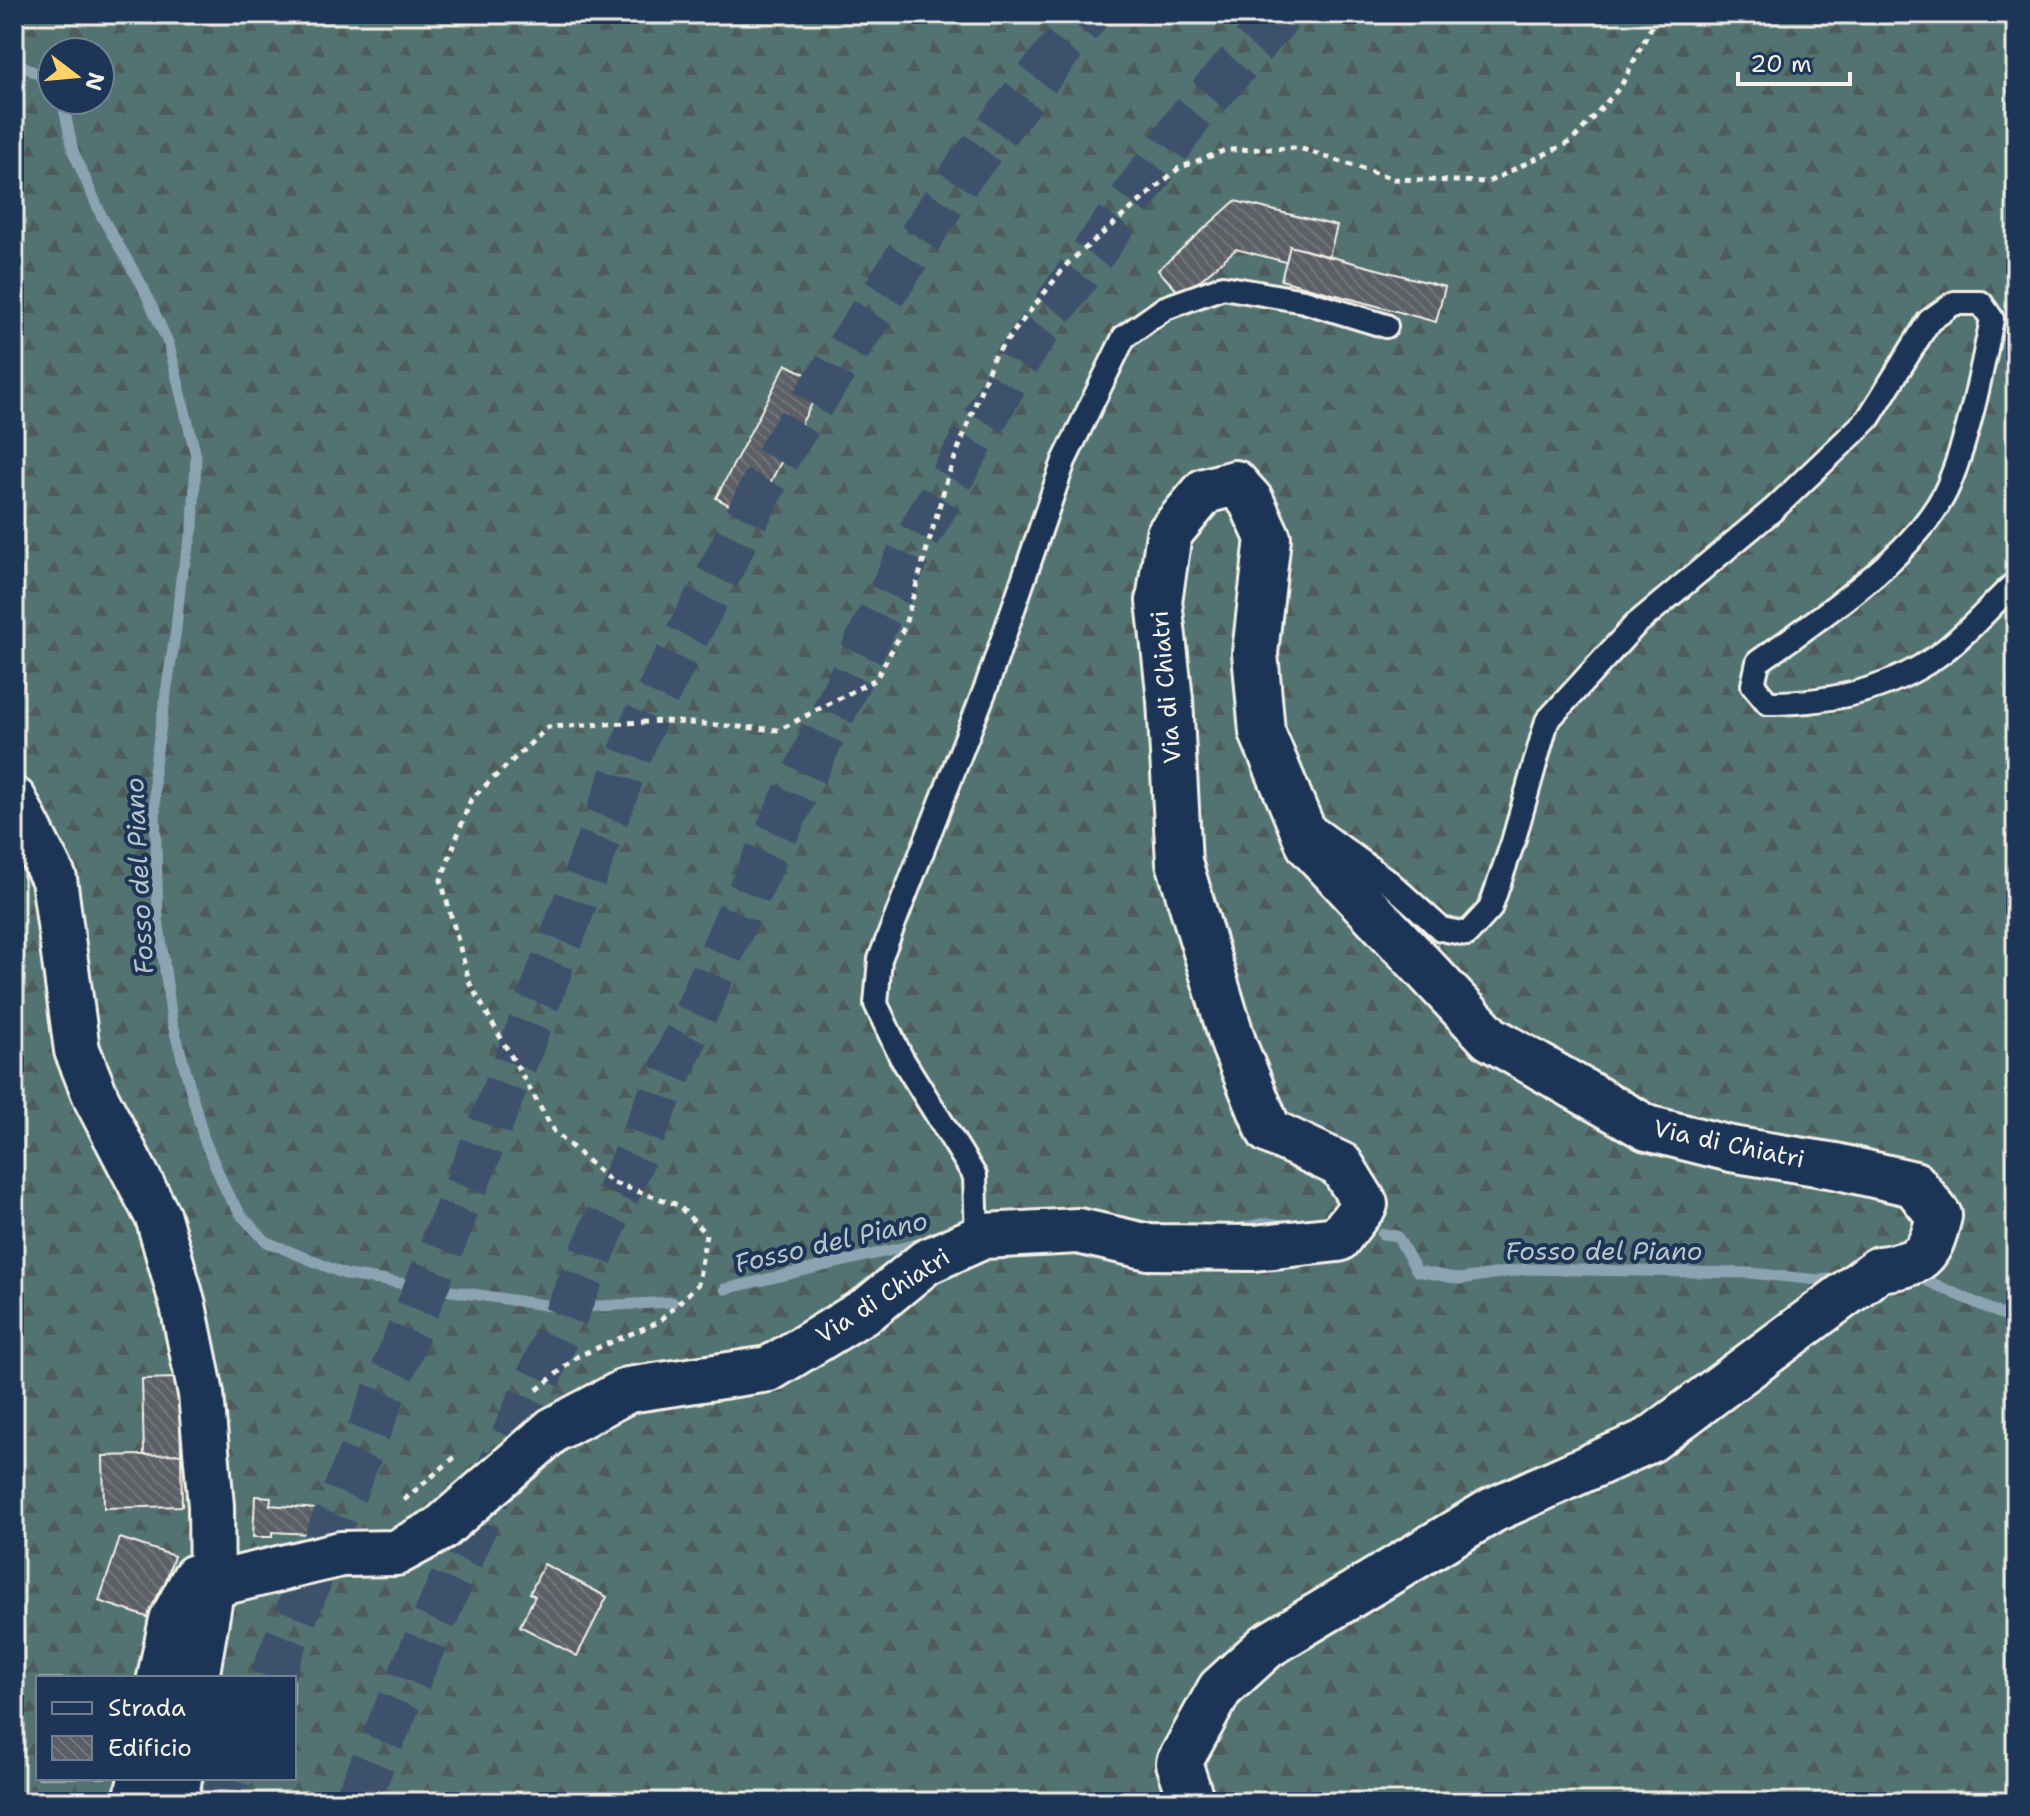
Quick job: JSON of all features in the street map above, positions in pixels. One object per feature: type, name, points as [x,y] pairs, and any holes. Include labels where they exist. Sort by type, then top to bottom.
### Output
[{"type":"street","name":"Via di Chiatri","points":[[160,1676],[172,1620],[195,1577],[212,1585],[341,1554],[396,1553],[440,1529],[553,1430],[628,1390],[769,1369],[871,1307],[926,1262],[977,1239],[1078,1231],[1149,1247],[1254,1248],[1338,1239],[1365,1204],[1341,1165],[1269,1131],[1234,1045],[1179,862],[1170,700],[1159,601],[1169,534],[1205,491],[1235,483],[1251,501],[1268,538],[1255,653],[1262,732],[1309,845],[1490,1038],[1647,1128],[1731,1149],[1835,1166],[1914,1184],[1939,1216],[1932,1246],[1912,1265],[1879,1269],[1650,1440],[1493,1510],[1267,1646],[1220,1689],[1179,1763],[1192,1802]]},
{"type":"street","points":[[14,800],[54,879],[77,1050],[97,1100],[158,1217],[183,1305],[201,1394],[211,1506],[212,1585],[196,1676]]},
{"type":"street","points":[[136,1802],[141,1780]]},
{"type":"street","points":[[175,1802],[179,1780]]},
{"type":"lane","points":[[977,1239],[975,1176],[901,1057],[876,1004],[880,959],[987,685],[1064,461],[1124,337],[1165,308],[1223,287],[1304,301],[1386,326]]},
{"type":"lane","points":[[1296,813],[1388,881],[1441,929],[1467,934],[1490,909],[1513,842],[1547,721],[1635,625],[1774,509],[1868,419],[1929,321],[1954,303],[1981,303],[1992,319],[1977,395],[1948,487],[1904,549],[1758,662],[1753,685],[1768,703],[1810,703],[1877,688],[1943,651],[2016,582]]},
{"type":"path","points":[[529,1396],[578,1356],[659,1322],[698,1284],[706,1234],[678,1205],[611,1182],[554,1131],[470,984],[441,880],[471,799],[548,727],[665,721],[779,730],[876,679],[904,628],[948,476],[993,358],[1068,263],[1179,168],[1226,150],[1299,148],[1394,179],[1488,182],[1572,141],[1621,86],[1658,14]]},
{"type":"path","points":[[396,1507],[468,1446]]},
{"type":"green space","points":[[14,14],[2016,14],[2016,1802],[14,1802]]},
{"type":"building","points":[[1235,201],[1337,226],[1329,257],[1290,246],[1286,262],[1236,249],[1182,296],[1158,270]]},
{"type":"building","points":[[1290,246],[1445,287],[1436,322],[1281,280]]},
{"type":"building","points":[[786,364],[823,383],[752,517],[716,498]]},
{"type":"building","points":[[179,1378],[181,1454],[144,1455],[142,1379]]},
{"type":"building","points":[[181,1454],[182,1506],[104,1508],[103,1456]]},
{"type":"building","points":[[255,1496],[271,1497],[270,1505],[316,1509],[320,1528],[310,1534],[272,1532],[272,1537],[253,1537]]},
{"type":"building","points":[[120,1538],[174,1556],[153,1619],[99,1601]]},
{"type":"building","points":[[544,1564],[607,1597],[577,1656],[520,1626],[535,1596],[530,1593]]},
{"type":"waterway","name":"Fosso del Piano","points":[[14,61],[36,73]]},
{"type":"waterway","name":"Fosso del Piano","points":[[66,116],[73,151],[102,217],[143,287],[169,345],[196,456],[193,528],[181,578],[154,770],[158,918],[172,1021],[204,1139],[227,1193],[242,1216],[267,1242],[347,1275],[564,1308],[672,1302]]},
{"type":"waterway","name":"Fosso del Piano","points":[[1240,1228],[1267,1223],[1286,1225]]},
{"type":"waterway","name":"Fosso del Piano","points":[[1382,1234],[1397,1236],[1417,1271],[1460,1279],[1526,1269],[1750,1273],[1819,1280],[1840,1278]]},
{"type":"waterway","name":"Fosso del Piano","points":[[725,1289],[926,1242]]},
{"type":"waterway","name":"Fosso del Piano","points":[[1912,1274],[2016,1321]]},
{"type":"tunnel","points":[[272,1676],[522,1045],[639,731],[781,451],[960,177],[1088,14]]},
{"type":"tunnel","points":[[356,1802],[737,917],[912,547],[1024,350],[1191,116],[1281,14]]},
{"type":"tunnel","points":[[221,1802],[230,1780]]}]
